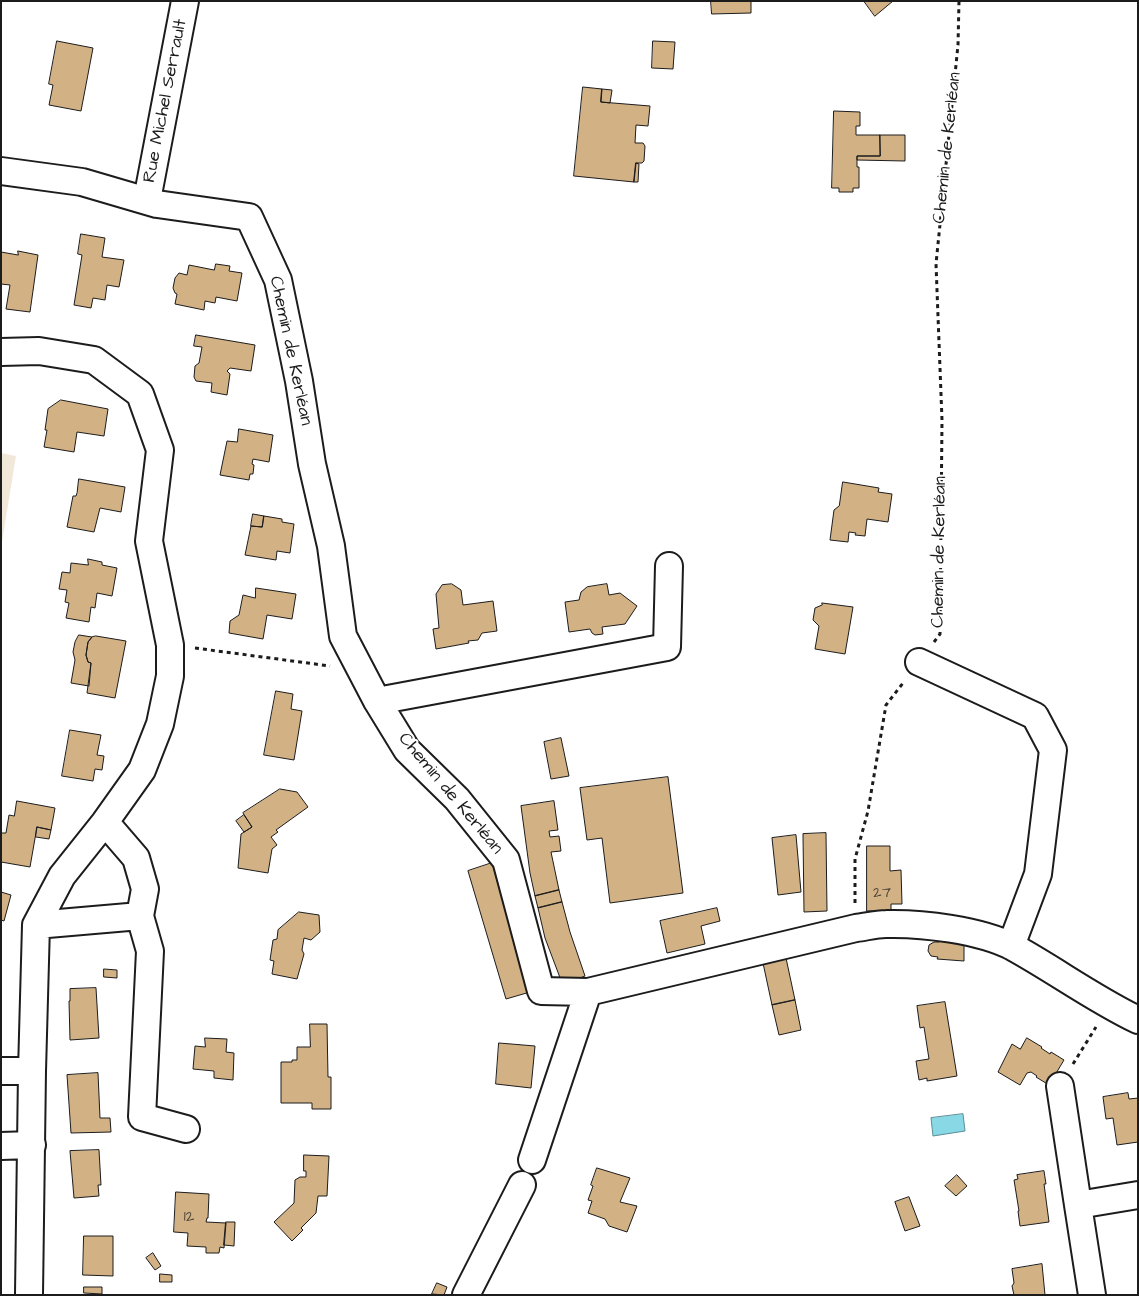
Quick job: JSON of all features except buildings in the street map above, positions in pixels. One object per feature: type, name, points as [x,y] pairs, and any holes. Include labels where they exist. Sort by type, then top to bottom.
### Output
[{"type":"street","name":"Rue Michel Serrault","points":[[147,200],[185,1]]},
{"type":"street","name":"Chemin de Kerléan","points":[[1,171],[82,182],[157,204],[249,217],[278,280],[299,381],[312,464],[331,546],[343,636],[377,701],[408,750],[457,799],[506,860],[541,990],[588,992]]},
{"type":"street","points":[[1,352],[39,351],[94,360],[140,394],[160,450],[149,541],[170,645],[170,676],[160,724],[142,770],[105,822],[62,876],[36,925],[29,1295]]},
{"type":"street","points":[[377,701],[667,647],[669,566]]},
{"type":"street","points":[[919,662],[1035,716],[1053,750],[1038,874],[1011,946]]},
{"type":"street","points":[[105,822],[136,858],[145,889],[140,916],[150,951],[142,1117],[186,1129]]},
{"type":"street","points":[[36,925],[140,916]]},
{"type":"street","points":[[532,1160],[588,992],[856,928],[885,924],[928,926],[969,932],[1011,946],[1108,1006],[1138,1020]]},
{"type":"street","points":[[1,1071],[32,1071]]},
{"type":"street","points":[[1060,1086],[1092,1295]]},
{"type":"street","points":[[1,1146],[32,1145]]},
{"type":"street","points":[[466,1295],[522,1185]]},
{"type":"street","points":[[1078,1205],[1138,1195]]},
{"type":"path","name":"Chemin de Kerléan","points":[[856,928],[855,859],[868,811],[886,705],[940,634],[942,420],[936,264],[958,45],[959,1]]},
{"type":"path","points":[[195,648],[362,671]]},
{"type":"path","points":[[1060,1086],[1108,1006]]},
{"type":"shaded area","points":[[1,453],[16,456],[1,548]]},
{"type":"water","points":[[963,1114],[965,1131],[933,1136],[931,1118]]}]
